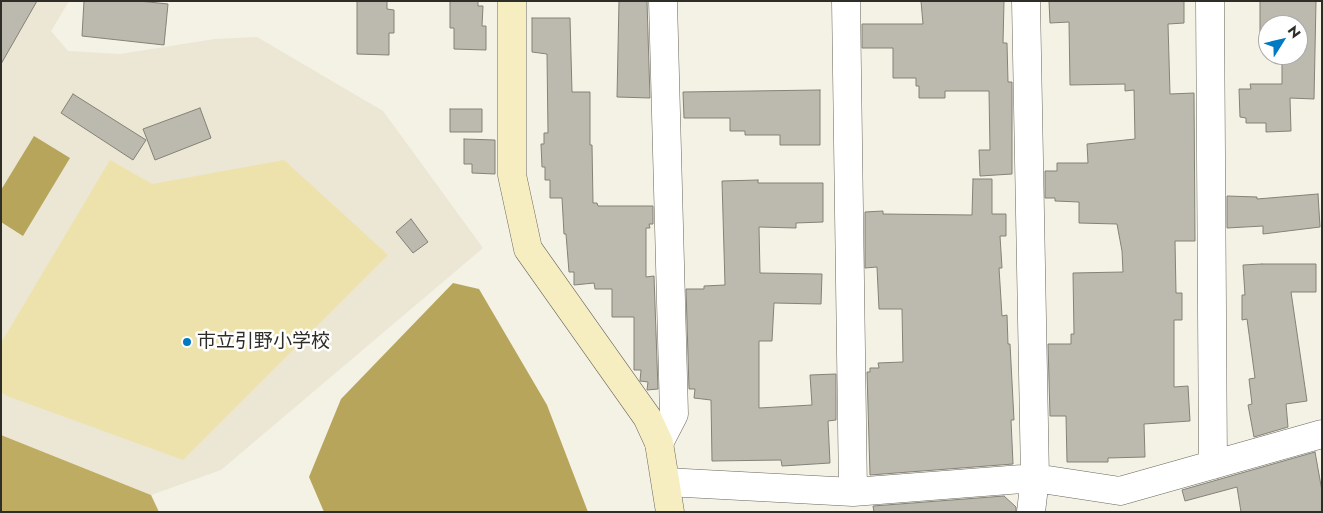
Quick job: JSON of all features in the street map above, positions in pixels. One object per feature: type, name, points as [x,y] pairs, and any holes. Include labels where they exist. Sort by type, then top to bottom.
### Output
[{"type":"street","points":[[512,1],[512,174],[528,249],[647,417],[659,443],[670,512]]},
{"type":"street","points":[[659,443],[674,414],[663,1]]},
{"type":"street","points":[[846,1],[853,492]]},
{"type":"street","points":[[1026,1],[1035,478],[1031,512]]},
{"type":"street","points":[[1210,1],[1213,465]]},
{"type":"street","points":[[666,482],[853,492],[1035,478],[1120,491],[1322,434]]},
{"type":"shaded area","name":"市立引野小学校","points":[[1,1],[69,1],[51,31],[68,51],[120,54],[215,39],[257,37],[383,111],[483,248],[221,470],[151,495],[1,435]]},
{"type":"shaded area","points":[[34,136],[70,158],[23,236],[1,222],[1,190]]},
{"type":"shaded area","points":[[110,160],[152,184],[284,160],[388,255],[183,460],[7,396],[1,392],[1,343]]},
{"type":"shaded area","points":[[453,283],[479,289],[547,405],[588,512],[324,512],[309,477],[341,399]]},
{"type":"shaded area","points":[[1,435],[151,495],[159,512],[1,512]]},
{"type":"building","points":[[1,1],[37,1],[1,64]]},
{"type":"building","points":[[84,1],[139,1],[168,4],[164,45],[82,36]]},
{"type":"building","points":[[357,1],[387,1],[387,9],[394,10],[394,33],[389,33],[389,55],[357,54]]},
{"type":"building","points":[[450,1],[478,1],[478,6],[483,6],[482,26],[486,26],[486,50],[454,49],[454,28],[450,28]]},
{"type":"building","points":[[619,1],[647,1],[650,98],[617,97]]},
{"type":"building","points":[[921,1],[1004,1],[1003,43],[1007,43],[1008,82],[1012,82],[1012,174],[980,176],[979,150],[990,150],[989,91],[945,91],[945,98],[919,98],[919,86],[916,86],[916,78],[893,78],[893,48],[862,48],[862,24],[923,24]]},
{"type":"building","points":[[1049,1],[1184,1],[1184,23],[1168,24],[1170,94],[1194,93],[1195,241],[1175,241],[1176,293],[1182,293],[1182,320],[1174,320],[1174,387],[1188,386],[1190,421],[1144,424],[1145,457],[1108,458],[1108,462],[1067,462],[1066,416],[1050,416],[1048,344],[1071,344],[1071,334],[1074,334],[1073,273],[1123,272],[1122,251],[1117,224],[1079,223],[1079,202],[1055,201],[1055,198],[1045,198],[1045,171],[1057,171],[1057,163],[1088,163],[1087,144],[1135,139],[1134,90],[1125,91],[1125,84],[1070,85],[1069,22],[1050,23]]},
{"type":"building","points":[[1260,1],[1316,1],[1314,99],[1290,98],[1291,131],[1266,132],[1266,123],[1246,123],[1246,118],[1240,117],[1239,89],[1251,89],[1250,84],[1282,84],[1282,65],[1308,65],[1308,15],[1260,15]]},
{"type":"building","points":[[532,18],[570,18],[572,92],[590,92],[593,203],[597,203],[598,206],[653,206],[653,224],[649,224],[650,228],[646,228],[646,277],[654,276],[658,389],[647,390],[648,382],[640,381],[641,370],[634,370],[634,317],[612,317],[612,289],[595,289],[594,283],[574,285],[574,272],[569,272],[562,198],[550,198],[550,180],[545,180],[545,167],[542,167],[541,144],[544,144],[544,133],[548,133],[547,54],[532,52]]},
{"type":"building","points":[[820,90],[820,145],[780,145],[780,135],[745,135],[745,131],[730,131],[730,118],[684,118],[683,92]]},
{"type":"building","points":[[73,94],[146,140],[133,160],[61,113]]},
{"type":"building","points":[[200,108],[211,138],[155,160],[143,129]]},
{"type":"building","points":[[450,109],[482,109],[482,132],[450,132]]},
{"type":"building","points":[[464,139],[495,140],[495,174],[472,173],[472,164],[464,164]]},
{"type":"building","points":[[973,179],[992,179],[992,214],[1006,214],[1006,236],[1000,236],[1002,268],[999,268],[1002,316],[1007,315],[1008,344],[1010,344],[1014,420],[1011,420],[1013,464],[870,475],[867,372],[870,372],[870,368],[879,368],[878,363],[903,362],[902,309],[879,309],[877,267],[865,268],[865,212],[883,211],[883,214],[972,215]]},
{"type":"building","points":[[758,180],[758,183],[823,183],[823,222],[796,223],[796,228],[759,227],[760,273],[822,274],[821,304],[774,303],[772,341],[759,341],[759,408],[812,405],[810,375],[836,374],[836,420],[828,421],[830,463],[782,466],[781,460],[712,461],[711,400],[694,398],[695,389],[689,389],[686,289],[704,289],[704,286],[725,285],[722,181]]},
{"type":"building","points":[[1318,194],[1320,227],[1263,234],[1263,226],[1227,228],[1227,196],[1257,197],[1257,199]]},
{"type":"building","points":[[411,219],[428,242],[413,253],[396,232]]},
{"type":"building","points":[[1316,264],[1316,292],[1291,292],[1307,401],[1286,404],[1288,427],[1254,437],[1248,405],[1252,404],[1249,379],[1255,378],[1247,319],[1242,320],[1242,295],[1245,295],[1243,265]]},
{"type":"building","points":[[1315,452],[1322,491],[1322,512],[1241,512],[1237,487],[1185,501],[1182,490]]},
{"type":"building","points":[[1004,496],[1016,507],[1016,512],[874,512],[873,506]]},
{"type":"place","name":"市立引野小学校","points":[[187,342]]}]
